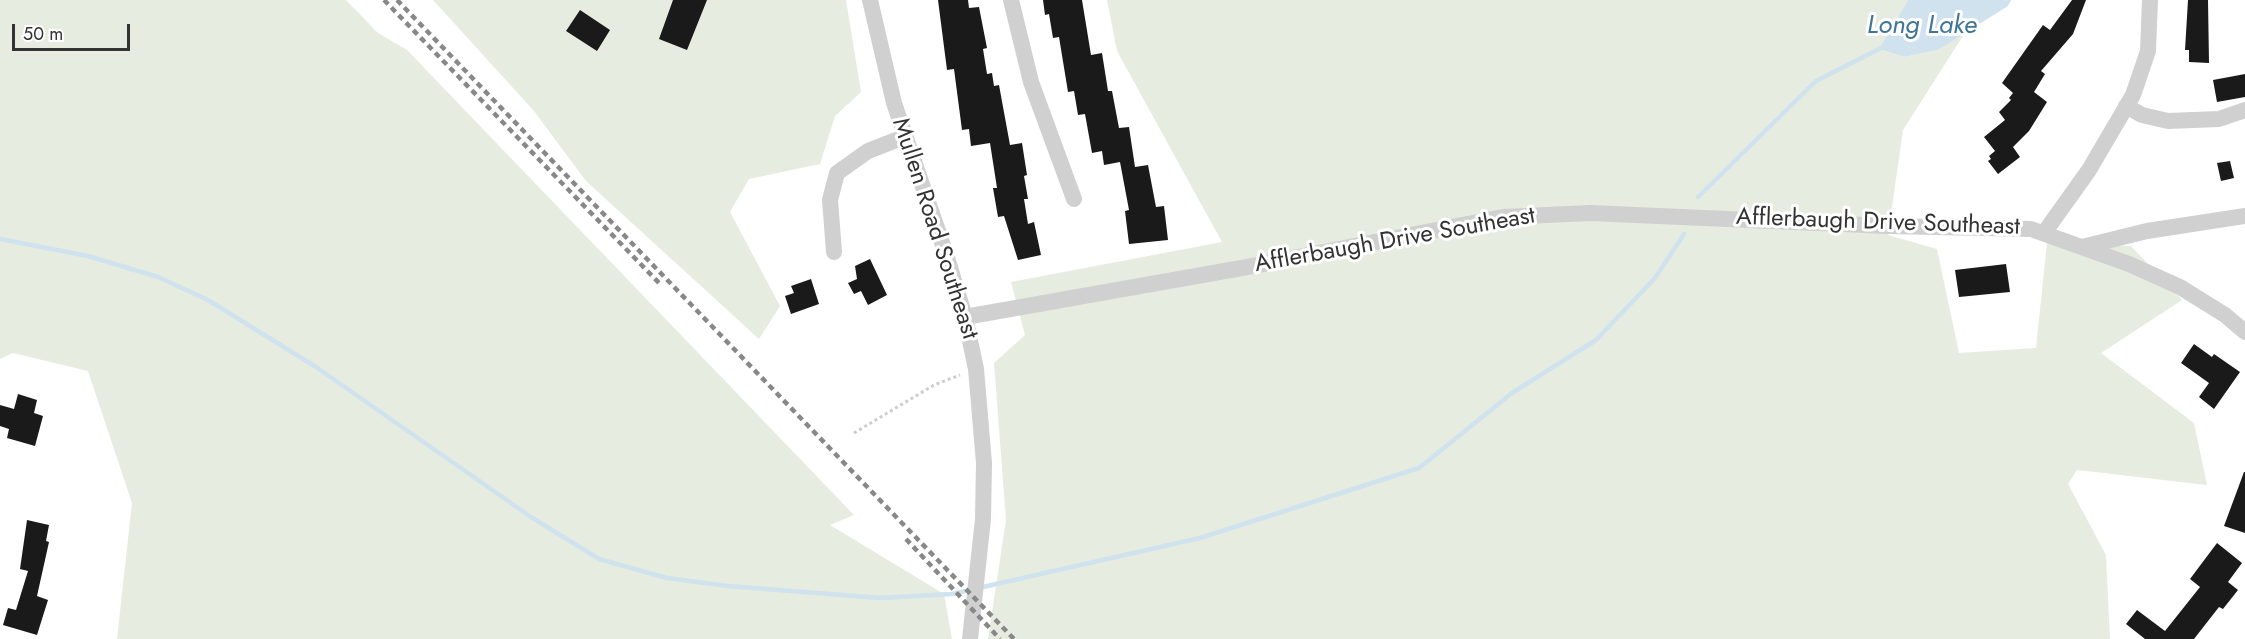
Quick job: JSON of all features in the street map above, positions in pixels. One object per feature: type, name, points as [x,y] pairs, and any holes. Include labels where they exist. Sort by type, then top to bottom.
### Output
[{"type":"street","name":"Mullen Road Southeast","points":[[870,0],[884,69],[965,317],[976,369],[984,463],[982,533],[970,639]]},
{"type":"street","points":[[1011,0],[1031,82],[1074,199]]},
{"type":"street","points":[[2044,233],[2089,170],[2133,95],[2148,51],[2150,0]]},
{"type":"street","points":[[2126,106],[2142,116],[2168,121],[2219,118],[2245,110]]},
{"type":"street","points":[[834,252],[830,200],[837,173],[868,151],[904,136]]},
{"type":"street","name":"Afflerbaugh Drive Southeast","points":[[965,317],[1253,266],[1503,217],[1640,214],[1887,226],[2031,229],[2129,264],[2180,287],[2225,315],[2245,332]]},
{"type":"street","points":[[2082,247],[2147,231],[2245,216]]},
{"type":"path","points":[[854,433],[934,385],[976,369]]},
{"type":"shaded area","points":[[0,0],[346,0],[378,33],[407,50],[854,515],[830,525],[944,594],[952,639],[117,639],[132,503],[88,371],[13,353],[0,359]]},
{"type":"shaded area","points":[[433,0],[846,0],[861,92],[835,116],[820,164],[749,179],[730,212],[780,306],[759,339],[586,181],[534,111]]},
{"type":"shaded area","points":[[1107,0],[1908,0],[1879,49],[1904,57],[1938,50],[1966,31],[1903,130],[1888,235],[1937,249],[1959,353],[2036,348],[2047,243],[2131,246],[2182,300],[2101,353],[2194,423],[2207,485],[2077,470],[2068,484],[2106,555],[2110,639],[988,639],[1006,520],[994,363],[1025,335],[1011,282],[1222,242],[1117,51]]},
{"type":"water","name":"Long Lake","points":[[1908,0],[2011,0],[2008,6],[1938,50],[1904,57],[1879,49]]},
{"type":"building","points":[[673,0],[707,0],[687,50],[659,39]]},
{"type":"building","points":[[938,0],[968,0],[969,8],[979,7],[987,48],[983,49],[987,74],[992,73],[994,86],[999,85],[1010,145],[1022,143],[1027,175],[1024,176],[1028,199],[1024,199],[1028,224],[1034,222],[1041,255],[1018,260],[1004,216],[998,217],[993,188],[997,188],[990,143],[971,146],[969,129],[962,130],[954,69],[947,70]]},
{"type":"building","points":[[1043,0],[1082,0],[1091,55],[1102,53],[1108,91],[1112,91],[1119,128],[1129,127],[1135,167],[1148,165],[1156,207],[1164,206],[1168,240],[1129,244],[1125,211],[1129,210],[1120,162],[1104,165],[1102,151],[1092,153],[1085,114],[1078,115],[1074,91],[1068,92],[1059,37],[1053,38],[1049,14],[1045,15]]},
{"type":"building","points":[[2072,0],[2086,0],[2073,34],[2041,71],[2045,74],[2034,92],[2047,102],[2029,131],[2013,147],[2020,157],[1998,174],[1988,161],[1991,159],[1989,156],[1995,151],[1984,137],[2005,120],[1999,112],[2011,100],[2009,98],[2013,93],[2002,83],[2043,25],[2050,30]]},
{"type":"building","points":[[2188,0],[2208,0],[2209,63],[2189,62],[2189,50],[2185,50]]},
{"type":"building","points":[[580,10],[610,30],[597,51],[566,31]]},
{"type":"building","points":[[2245,74],[2245,97],[2217,102],[2213,80]]},
{"type":"building","points":[[2230,161],[2234,178],[2221,181],[2217,163]]},
{"type":"building","points":[[870,259],[887,295],[868,305],[861,291],[854,294],[848,283],[857,279],[855,266]]},
{"type":"building","points":[[2006,264],[2010,292],[1959,297],[1955,270]]},
{"type":"building","points":[[811,279],[819,304],[791,314],[785,296],[794,293],[791,286]]},
{"type":"building","points":[[2194,344],[2212,357],[2214,354],[2240,372],[2214,409],[2199,397],[2209,383],[2181,363]]},
{"type":"building","points":[[18,394],[37,400],[34,413],[43,416],[35,446],[7,438],[9,429],[0,426],[0,405],[14,409]]},
{"type":"building","points":[[2245,472],[2245,533],[2224,526]]},
{"type":"building","points":[[27,520],[49,525],[46,541],[49,542],[37,596],[48,600],[37,635],[3,625],[8,608],[16,610],[28,571],[20,569]]},
{"type":"building","points":[[2217,543],[2242,563],[2228,582],[2238,590],[2223,609],[2219,607],[2194,639],[2145,639],[2126,624],[2137,610],[2165,631],[2200,587],[2190,579]]},
{"type":"waterway","points":[[1698,197],[1816,81],[1883,47]]},
{"type":"waterway","points":[[0,239],[88,256],[158,277],[208,300],[316,367],[531,517],[599,559],[667,578],[728,586],[880,598],[952,594],[1200,538],[1419,468],[1512,393],[1596,340],[1655,278],[1684,234]]},
{"type":"railway","points":[[384,0],[660,284]]},
{"type":"railway","points":[[397,0],[1014,639]]},
{"type":"railway","points":[[906,539],[1000,639]]}]
